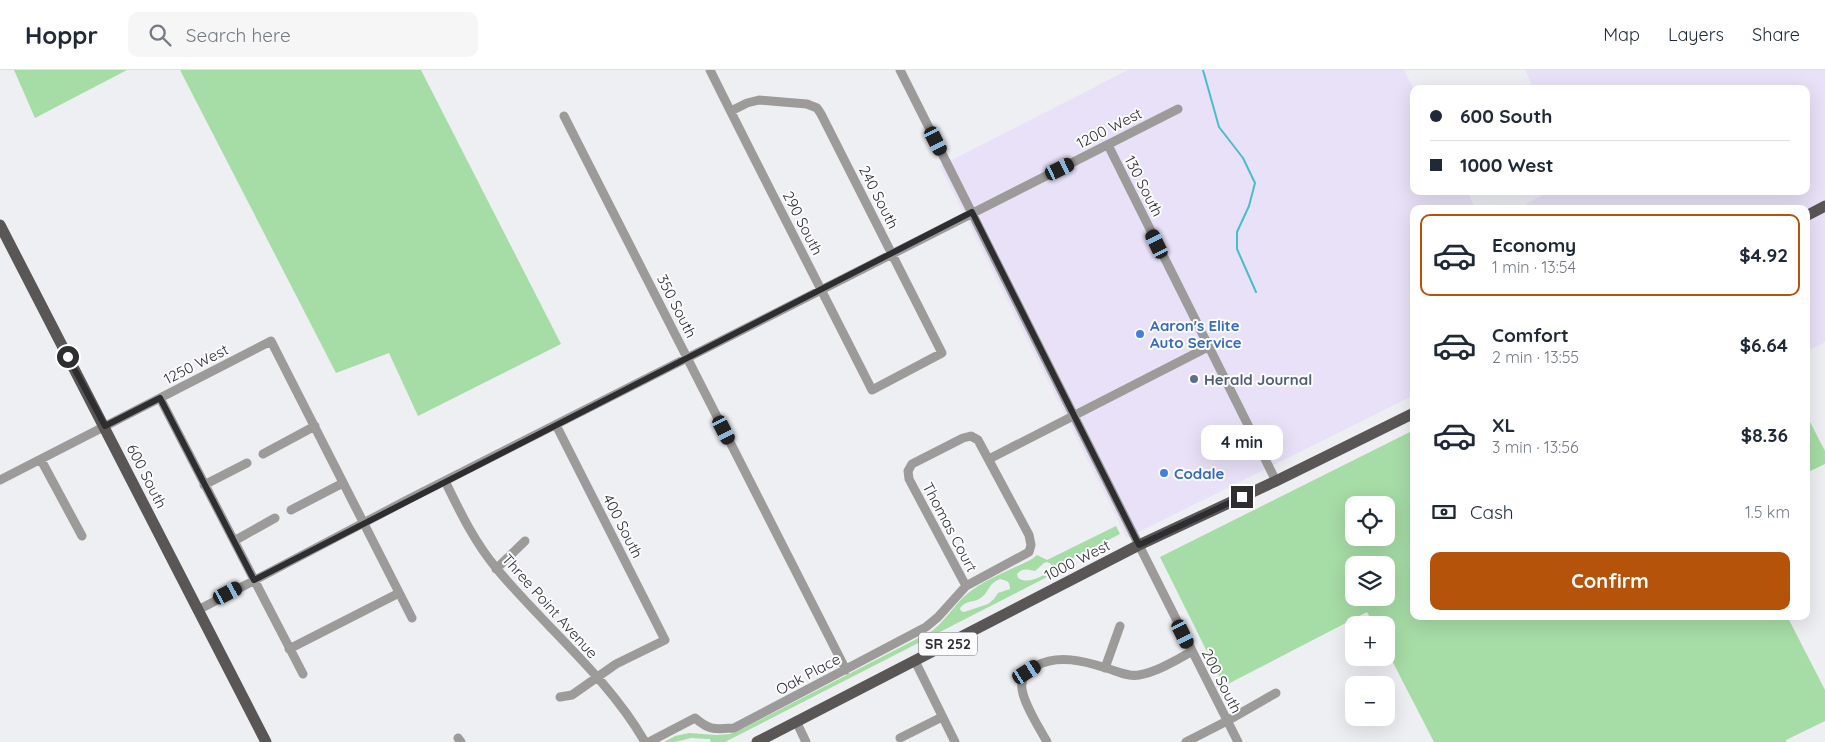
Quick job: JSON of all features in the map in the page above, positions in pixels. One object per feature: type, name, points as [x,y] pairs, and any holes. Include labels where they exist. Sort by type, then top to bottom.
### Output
[{"type":"main road","points":[[1810,214],[1825,206]]},
{"type":"main road","name":"600 South","points":[[2,233],[105,426],[266,742]]},
{"type":"main road","name":"1000 West","points":[[757,742],[1139,545],[1276,481],[1410,415]]},
{"type":"street","name":"290 South","points":[[710,70],[872,390]]},
{"type":"street","name":"200 South","points":[[900,70],[1191,652],[1238,742]]},
{"type":"street","name":"240 South","points":[[731,111],[747,103],[759,100],[807,104],[817,108],[892,253],[942,354],[872,390]]},
{"type":"street","name":"1200 West","points":[[198,610],[364,522],[1178,108]]},
{"type":"street","name":"350 South","points":[[564,116],[846,670]]},
{"type":"street","name":"130 South","points":[[1108,145],[1276,481]]},
{"type":"street","name":"1250 West","points":[[0,480],[272,341],[314,426]]},
{"type":"street","points":[[989,459],[1073,414],[1208,347]]},
{"type":"street","points":[[160,398],[302,674]]},
{"type":"street","name":"400 South","points":[[556,425],[665,640],[616,664],[597,679]]},
{"type":"street","points":[[263,454],[314,426],[412,618]]},
{"type":"street","name":"Thomas Court","points":[[971,436],[978,440],[989,459],[1031,544],[1029,552],[966,586],[909,479],[908,471],[912,464],[962,438],[971,436]]},
{"type":"street","points":[[41,460],[82,536]]},
{"type":"street","points":[[204,485],[246,463]]},
{"type":"street","name":"Three Point Avenue","points":[[445,481],[471,531],[496,568],[621,705],[645,742]]},
{"type":"street","points":[[292,510],[343,483]]},
{"type":"street","points":[[234,542],[276,518]]},
{"type":"street","points":[[496,568],[525,541]]},
{"type":"street","name":"Oak Place","points":[[649,742],[695,718],[705,726],[715,729],[734,728],[926,627],[938,617],[966,586]]},
{"type":"street","points":[[289,649],[399,593]]},
{"type":"street","points":[[1106,668],[1120,626]]},
{"type":"street","points":[[1047,742],[1023,696],[1022,683],[1027,672],[1037,665],[1051,660],[1067,659],[1084,662],[1123,674],[1139,675],[1152,671],[1191,652]]},
{"type":"street","points":[[915,661],[955,742]]},
{"type":"street","points":[[560,697],[572,695],[597,679]]},
{"type":"street","points":[[1186,742],[1227,722],[1276,693]]},
{"type":"street","points":[[900,738],[942,717]]},
{"type":"street","points":[[796,721],[806,742]]},
{"type":"shaded area","points":[[1128,70],[1404,70],[1412,85],[1410,85],[1410,195],[1469,195],[1474,205],[1410,205],[1410,397],[1127,538],[940,166]]},
{"type":"shaded area","points":[[1525,70],[1825,70],[1825,342],[1810,350],[1810,205],[1525,205],[1542,195],[1810,195],[1810,85],[1532,85]]},
{"type":"green space","points":[[14,70],[127,70],[35,118]]},
{"type":"green space","points":[[180,70],[421,70],[561,344],[418,416],[389,353],[336,373]]},
{"type":"green space","points":[[1810,422],[1825,451],[1825,464],[1810,471]]},
{"type":"green space","points":[[1410,432],[1410,620],[1789,620],[1825,690],[1825,721],[1786,740],[1786,742],[1434,742],[1395,666],[1395,616],[1369,616],[1367,612],[1359,616],[1345,616],[1345,623],[1224,686],[1160,557]]},
{"type":"green space","points":[[1116,526],[1120,534],[1057,566],[1053,574],[725,742],[711,742],[710,739],[691,738],[675,742],[664,742],[675,736],[689,733],[730,734],[744,728],[932,631],[967,594],[990,579],[1037,555],[1047,560]],"holes":[[[1047,562],[1053,568],[1051,571],[1031,580],[1026,581],[1018,578],[1017,574],[1021,571],[1027,569],[1035,571]],[[1000,579],[1008,582],[1010,589],[998,593],[988,604],[964,612],[961,611],[962,605],[982,597],[992,584]]]},
{"type":"waterway","points":[[1203,70],[1219,127],[1243,158],[1255,183],[1249,206],[1237,232],[1237,249],[1256,292]]},
{"type":"place","name":"Aaron's Elite Auto Service","points":[[1140,334]]},
{"type":"place","name":"Herald Journal","points":[[1194,379]]},
{"type":"place","name":"Codale","points":[[1164,473]]},
{"type":"route","points":[[68,357],[105,426],[160,398],[254,580],[972,212],[1139,545],[1242,497]]}]
